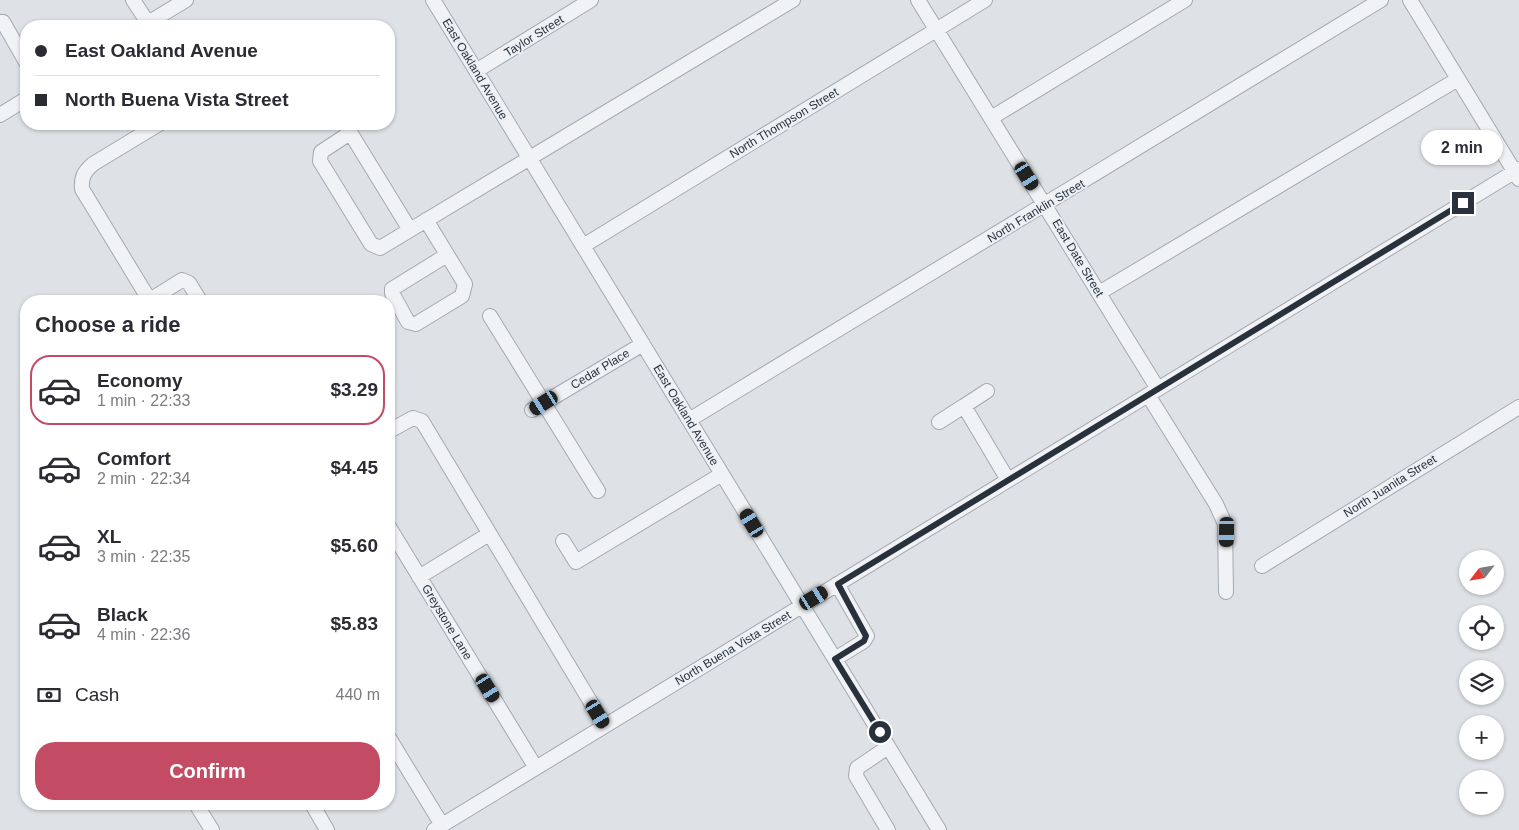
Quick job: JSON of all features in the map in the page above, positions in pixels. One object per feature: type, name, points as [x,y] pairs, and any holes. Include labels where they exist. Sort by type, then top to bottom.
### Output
[{"type":"street","points":[[133,0],[143,20]]},
{"type":"street","points":[[154,20],[186,0]]},
{"type":"street","name":"East Oakland Avenue","points":[[433,0],[835,659],[936,829]]},
{"type":"street","name":"Taylor Street","points":[[476,71],[591,0]]},
{"type":"street","points":[[346,130],[321,152],[320,161],[371,244],[380,248],[793,0]]},
{"type":"street","name":"East Date Street","points":[[918,0],[1099,292],[1216,504],[1225,524],[1226,592]]},
{"type":"street","name":"North Thompson Street","points":[[583,246],[985,0]]},
{"type":"street","points":[[991,118],[1185,0]]},
{"type":"street","name":"North Franklin Street","points":[[689,420],[1381,0]]},
{"type":"street","points":[[1410,0],[1517,174]]},
{"type":"street","points":[[0,22],[3,22],[20,52]]},
{"type":"street","points":[[1099,292],[1458,79]]},
{"type":"street","points":[[0,115],[20,103]]},
{"type":"street","points":[[146,295],[82,189],[81,181],[84,172],[93,164],[149,130]]},
{"type":"street","points":[[349,130],[410,230]]},
{"type":"street","name":"North Buena Vista Street","points":[[438,828],[1153,392],[1517,174]]},
{"type":"street","points":[[395,298],[408,322],[416,324],[462,296],[465,284],[426,220]]},
{"type":"street","points":[[393,295],[392,289],[447,255]]},
{"type":"street","points":[[159,295],[182,280],[189,283],[196,295]]},
{"type":"street","points":[[490,316],[538,407],[598,490]]},
{"type":"street","name":"Cedar Place","points":[[538,407],[643,344]]},
{"type":"street","points":[[939,422],[987,391]]},
{"type":"street","points":[[964,406],[1008,480]]},
{"type":"street","name":"North Juanita Street","points":[[1262,566],[1519,407]]},
{"type":"street","points":[[395,428],[413,418],[422,421],[605,726]]},
{"type":"street","points":[[563,541],[576,562],[722,474]]},
{"type":"street","points":[[419,577],[490,534]]},
{"type":"street","name":"Greystone Lane","points":[[395,537],[536,768]]},
{"type":"street","points":[[835,659],[864,641],[866,636],[838,584]]},
{"type":"street","points":[[888,747],[857,768],[856,776],[888,830]]},
{"type":"street","points":[[395,749],[438,828]]},
{"type":"street","points":[[200,810],[212,830]]},
{"type":"street","points":[[315,810],[327,830]]},
{"type":"route","points":[[880,732],[835,659],[864,641],[866,636],[838,584],[1463,203]]}]
